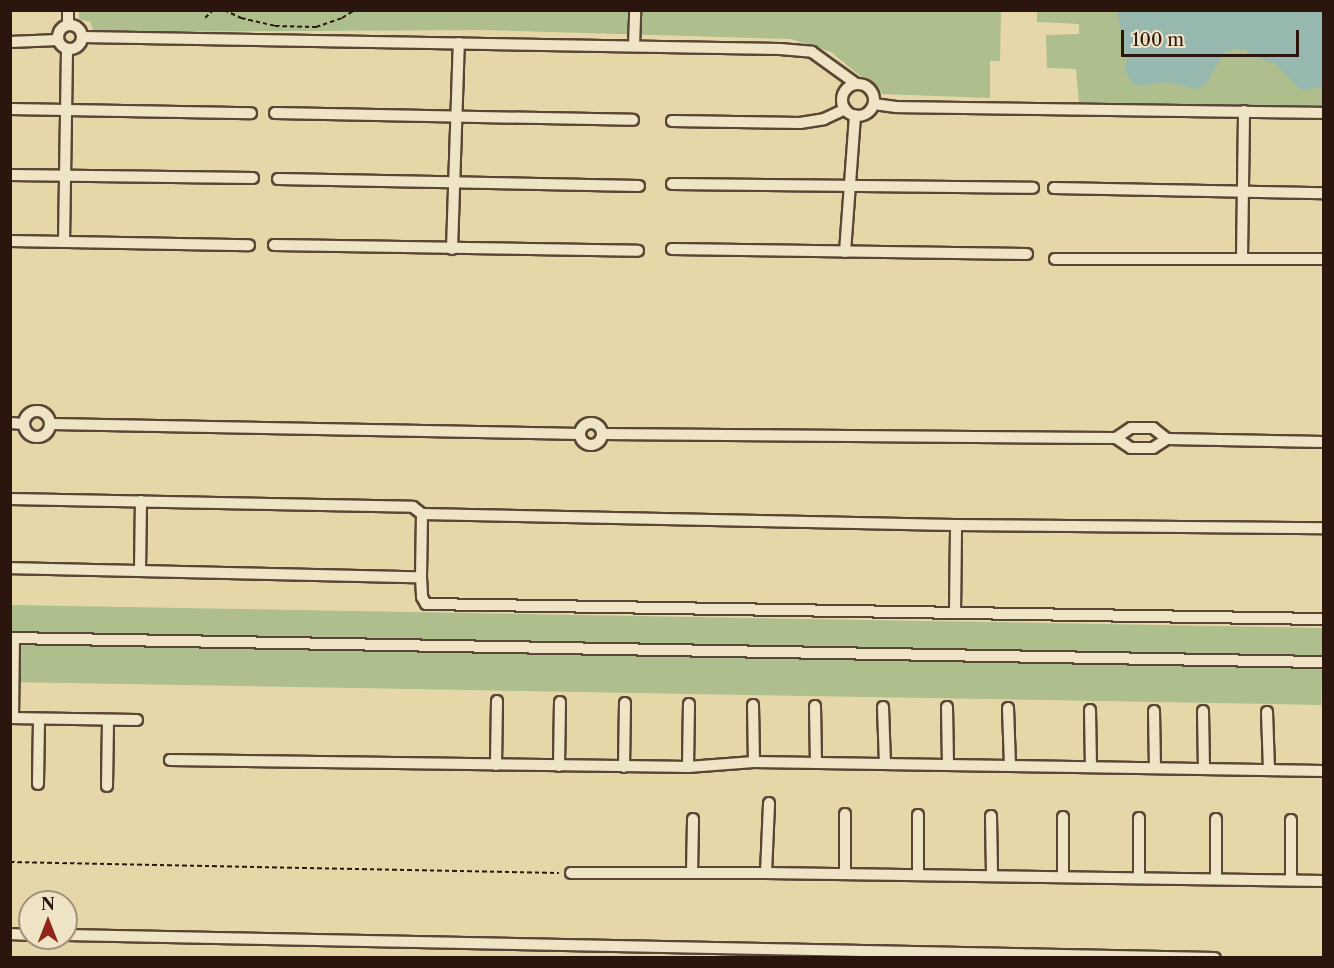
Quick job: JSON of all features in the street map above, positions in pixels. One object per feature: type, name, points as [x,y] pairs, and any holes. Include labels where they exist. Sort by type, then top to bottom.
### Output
[{"type":"street","points":[[58,40],[58,34],[68,25],[68,10]]},
{"type":"street","points":[[634,46],[635,10]]},
{"type":"street","points":[[68,25],[79,29],[82,37],[80,44],[68,48]]},
{"type":"street","points":[[82,37],[634,46],[780,49],[812,52],[855,83],[865,84],[874,94],[871,111],[855,116],[844,109],[842,96],[847,88],[855,83]]},
{"type":"street","points":[[10,42],[58,40],[68,48]]},
{"type":"street","points":[[452,249],[459,43]]},
{"type":"street","points":[[64,242],[68,48]]},
{"type":"street","points":[[874,104],[896,107],[1323,113]]},
{"type":"street","points":[[10,109],[251,114]]},
{"type":"street","points":[[672,121],[800,123],[824,119],[844,109]]},
{"type":"street","points":[[1242,258],[1244,111]]},
{"type":"street","points":[[275,114],[633,120]]},
{"type":"street","points":[[844,252],[855,116]]},
{"type":"street","points":[[10,175],[253,178]]},
{"type":"street","points":[[278,179],[639,186]]},
{"type":"street","points":[[672,184],[1033,188]]},
{"type":"street","points":[[1054,188],[1323,193]]},
{"type":"street","points":[[10,241],[249,245]]},
{"type":"street","points":[[274,245],[638,251]]},
{"type":"street","points":[[672,249],[1027,254]]},
{"type":"street","points":[[1055,259],[1323,259]]},
{"type":"street","points":[[38,410],[47,414],[51,424],[47,433],[37,437],[28,433],[24,424],[28,414],[38,410]]},
{"type":"street","points":[[10,423],[24,424]]},
{"type":"street","points":[[591,423],[600,426],[603,434],[599,442],[591,445],[583,442],[580,434],[583,426],[591,423]]},
{"type":"street","points":[[51,424],[580,434]]},
{"type":"street","points":[[1116,438],[1131,428],[1153,428],[1167,439]]},
{"type":"street","points":[[603,434],[1116,438],[1131,448],[1153,447],[1167,439],[1323,442]]},
{"type":"street","points":[[10,499],[413,507],[422,514],[956,525],[1323,528]]},
{"type":"street","points":[[140,571],[141,501]]},
{"type":"street","points":[[422,514],[421,577],[422,597],[426,604],[1323,619]]},
{"type":"street","points":[[955,613],[956,525]]},
{"type":"street","points":[[10,568],[421,577]]},
{"type":"street","points":[[137,720],[12,718],[12,638],[1323,662]]},
{"type":"street","points":[[496,765],[497,701]]},
{"type":"street","points":[[559,766],[560,702]]},
{"type":"street","points":[[624,766],[625,703]]},
{"type":"street","points":[[688,767],[689,704]]},
{"type":"street","points":[[753,705],[754,762]]},
{"type":"street","points":[[815,706],[816,763]]},
{"type":"street","points":[[884,707],[885,764]]},
{"type":"street","points":[[947,707],[948,765]]},
{"type":"street","points":[[1008,708],[1010,766]]},
{"type":"street","points":[[1090,710],[1091,767]]},
{"type":"street","points":[[1154,711],[1155,768]]},
{"type":"street","points":[[1203,711],[1204,769]]},
{"type":"street","points":[[1267,712],[1269,770]]},
{"type":"street","points":[[38,784],[39,718]]},
{"type":"street","points":[[107,786],[108,720]]},
{"type":"street","points":[[170,760],[688,767],[754,762],[1323,771]]},
{"type":"street","points":[[766,873],[770,803]]},
{"type":"street","points":[[845,814],[845,874]]},
{"type":"street","points":[[918,815],[918,875]]},
{"type":"street","points":[[991,816],[992,876]]},
{"type":"street","points":[[1063,817],[1063,877]]},
{"type":"street","points":[[1139,818],[1139,878]]},
{"type":"street","points":[[692,873],[693,819]]},
{"type":"street","points":[[1216,819],[1216,879]]},
{"type":"street","points":[[1291,820],[1292,880]]},
{"type":"street","points":[[571,873],[766,873],[1323,881]]},
{"type":"street","points":[[78,935],[1215,957]]},
{"type":"path","points":[[205,18],[213,10]]},
{"type":"path","points":[[224,10],[241,18],[275,26],[316,27],[342,18],[355,10]]},
{"type":"path","points":[[10,862],[571,873]]},
{"type":"green space","points":[[79,11],[1001,11],[1000,61],[990,61],[990,98],[882,94],[831,52],[791,39],[480,30],[94,32],[90,22],[79,19]]},
{"type":"green space","points":[[1037,11],[1323,11],[1323,106],[1079,104],[1076,69],[1047,68],[1046,35],[1079,34],[1079,24],[1037,22]]},
{"type":"green space","points":[[10,605],[1323,628],[1321,705],[10,682]]},
{"type":"water","points":[[1117,11],[1323,11],[1323,87],[1301,90],[1276,64],[1252,56],[1245,49],[1234,49],[1224,53],[1206,84],[1197,89],[1167,82],[1141,86],[1133,83],[1124,70],[1127,61]]}]
